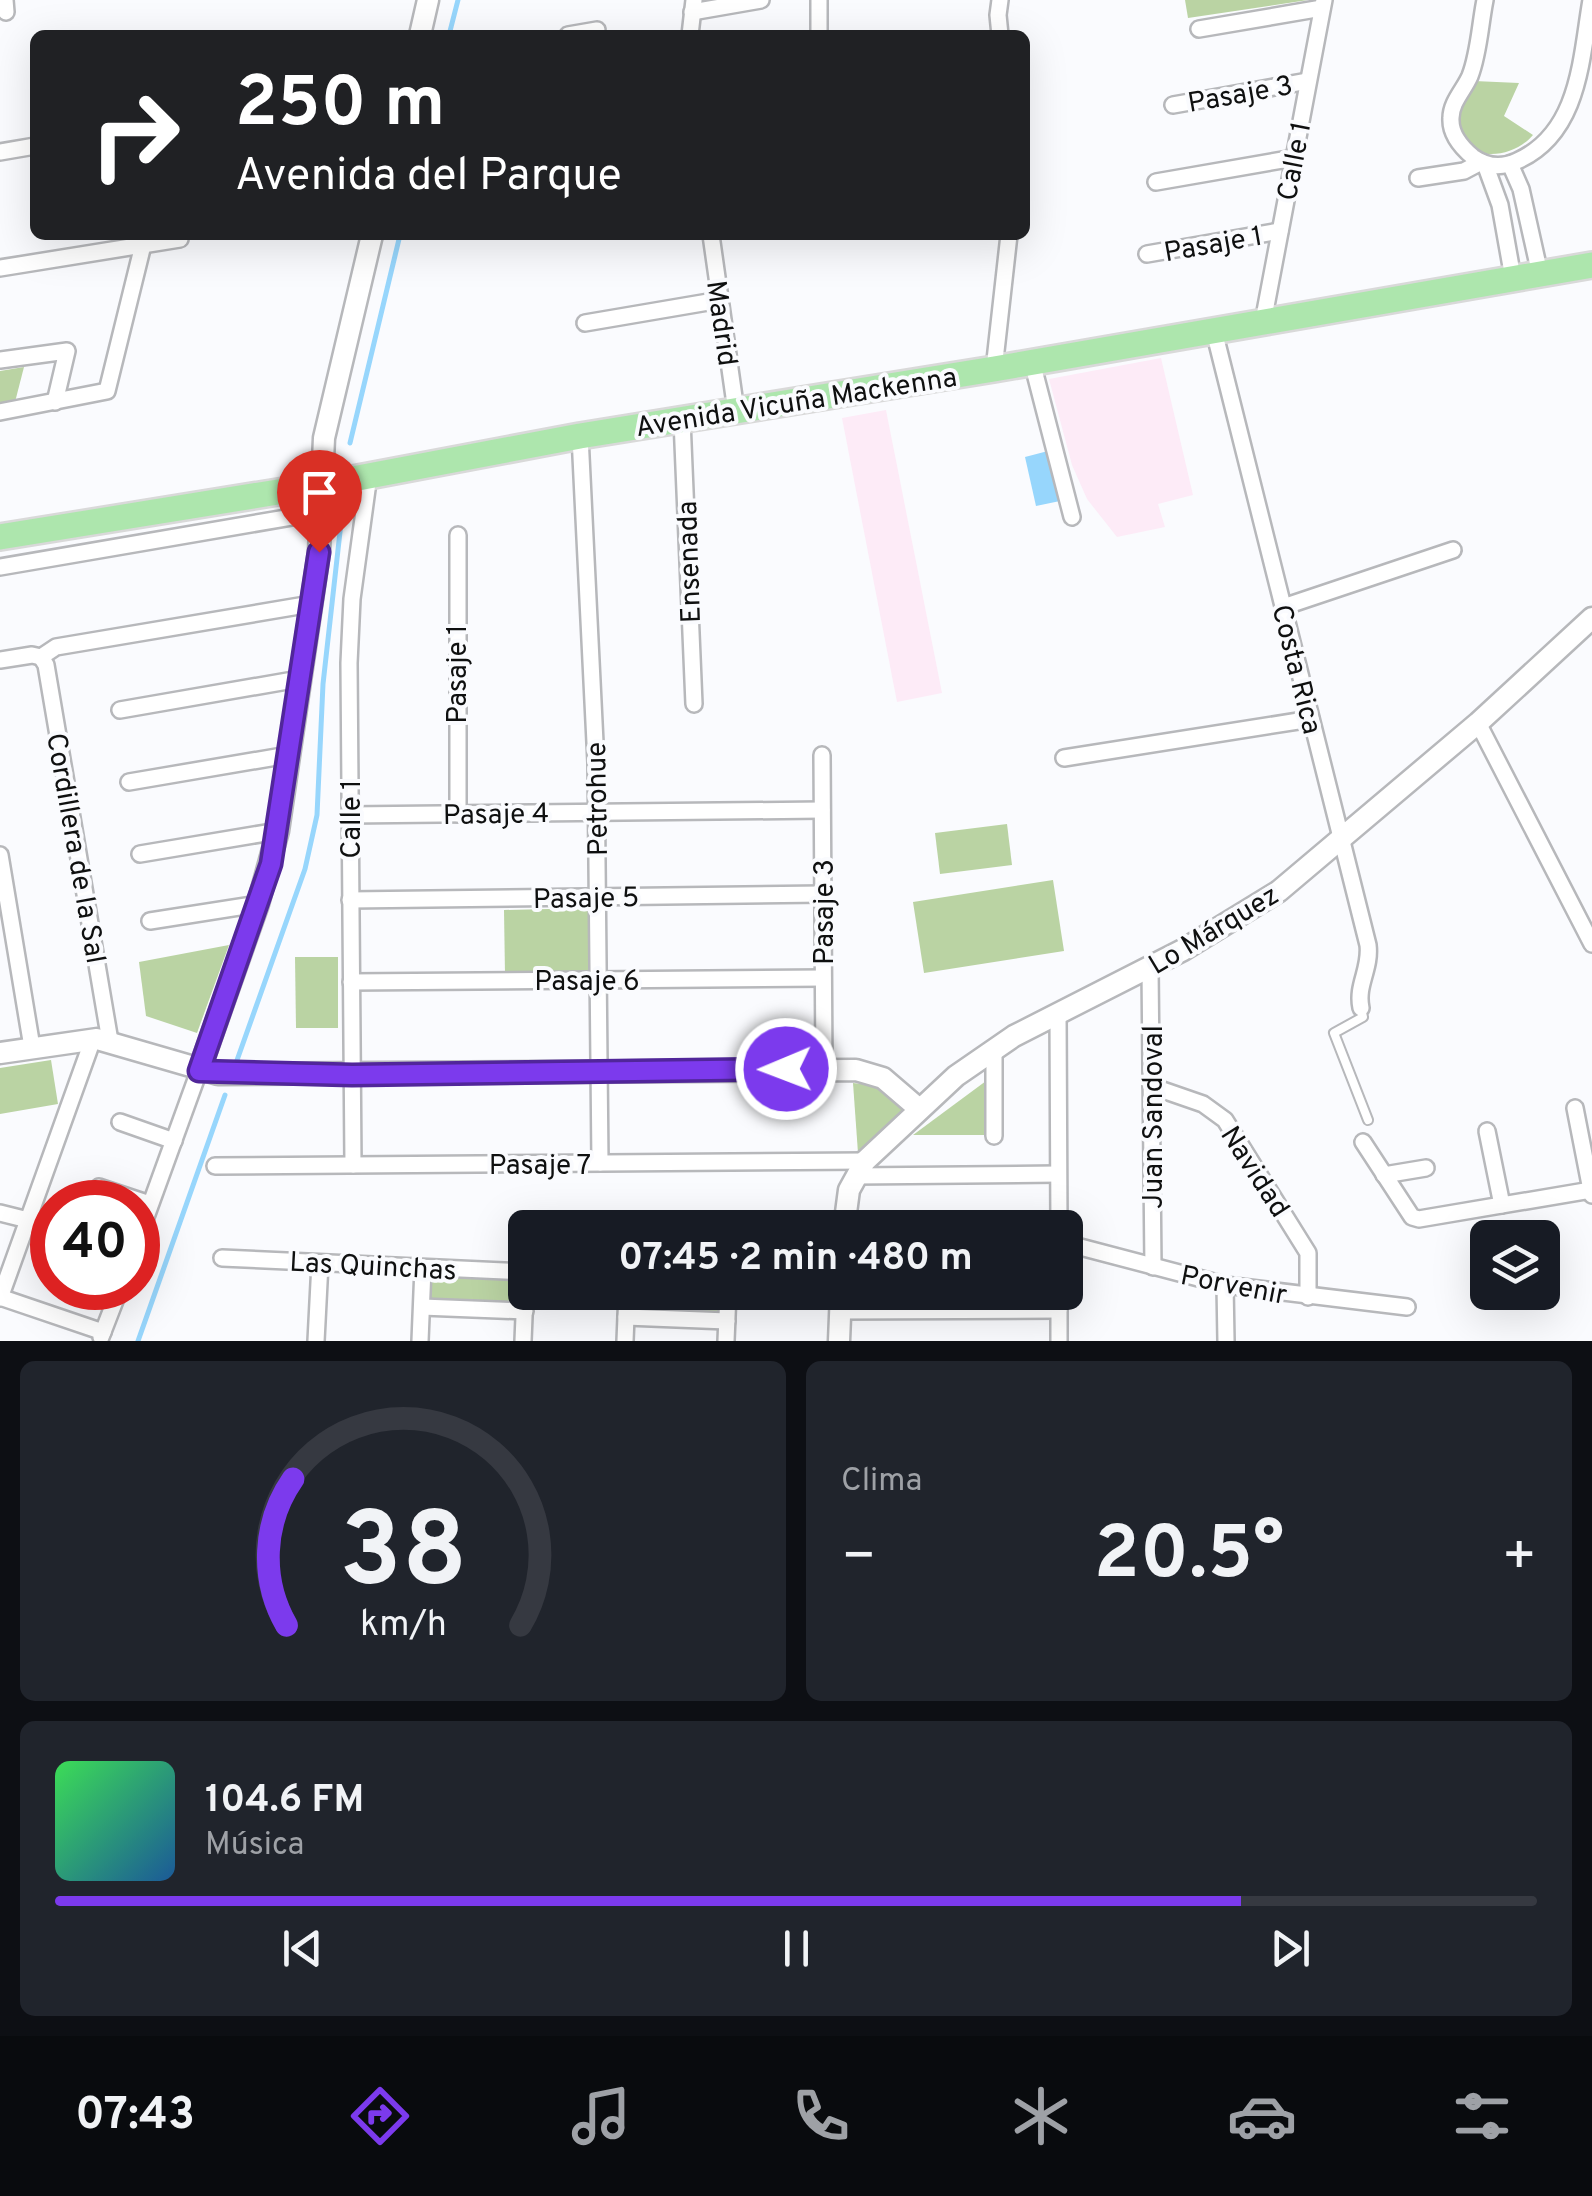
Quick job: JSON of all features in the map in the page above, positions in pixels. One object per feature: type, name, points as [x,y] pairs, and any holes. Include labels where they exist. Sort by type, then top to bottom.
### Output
[{"type":"main road","name":"Avenida Vicuña Mackenna","points":[[0,537],[1592,265]]},
{"type":"street","points":[[421,30],[428,0]]},
{"type":"street","points":[[693,6],[761,0]]},
{"type":"street","points":[[819,0],[819,30]]},
{"type":"street","points":[[999,30],[1000,0]]},
{"type":"street","points":[[1485,0],[1472,67],[1450,119],[1458,142],[1494,164],[1521,189],[1540,274]]},
{"type":"street","points":[[1418,178],[1494,164],[1544,144],[1567,112],[1591,0]]},
{"type":"street","points":[[1199,30],[1323,4]]},
{"type":"street","name":"Calle 1","points":[[1264,322],[1323,4]]},
{"type":"street","name":"Pasaje 3","points":[[1173,105],[1308,82]]},
{"type":"street","points":[[0,152],[30,147]]},
{"type":"street","points":[[1156,182],[1294,158]]},
{"type":"street","points":[[1494,164],[1512,278]]},
{"type":"street","name":"Pasaje 1","points":[[1146,254],[1280,231]]},
{"type":"street","points":[[0,268],[174,240]]},
{"type":"street","points":[[159,1180],[258,904],[278,831],[311,604],[324,438],[371,240]]},
{"type":"street","name":"Madrid","points":[[712,240],[736,411]]},
{"type":"street","points":[[994,368],[1008,240]]},
{"type":"street","points":[[0,412],[108,392],[144,245]]},
{"type":"street","points":[[585,323],[720,300]]},
{"type":"street","name":"Costa Rica","points":[[1214,330],[1369,956],[1359,992],[1360,1008]]},
{"type":"street","points":[[0,360],[67,351],[55,402]]},
{"type":"street","points":[[1032,362],[1072,517]]},
{"type":"street","name":"Ensenada","points":[[682,420],[694,704]]},
{"type":"street","name":"Petrohue","points":[[580,436],[597,812],[600,1163]]},
{"type":"street","name":"Calle 1","points":[[353,1165],[350,628],[369,474]]},
{"type":"street","points":[[0,567],[321,512]]},
{"type":"street","name":"Pasaje 1","points":[[458,534],[458,814]]},
{"type":"street","points":[[1283,606],[1453,550]]},
{"type":"street","points":[[0,660],[41,657],[56,647],[311,604]]},
{"type":"street","name":"Lo Márquez","points":[[860,1169],[918,1108],[994,1048],[1246,913],[1341,841],[1592,618]]},
{"type":"street","name":"Cordillera de la Sal","points":[[41,657],[46,665],[101,1040]]},
{"type":"street","points":[[120,710],[299,679]]},
{"type":"street","points":[[1064,758],[1311,719]]},
{"type":"street","points":[[1478,723],[1592,944]]},
{"type":"street","points":[[129,782],[288,755]]},
{"type":"street","name":"Pasaje 3","points":[[822,755],[824,1069]]},
{"type":"street","name":"Pasaje 4","points":[[350,814],[822,810]]},
{"type":"street","points":[[140,854],[278,831]]},
{"type":"street","points":[[0,855],[32,1047]]},
{"type":"street","name":"Pasaje 5","points":[[350,900],[823,894]]},
{"type":"street","points":[[150,921],[258,904]]},
{"type":"street","name":"Juan Sandoval","points":[[1150,967],[1153,1267]]},
{"type":"street","name":"Pasaje 6","points":[[351,982],[823,978]]},
{"type":"street","points":[[1058,1013],[1058,1210]]},
{"type":"street","points":[[101,1040],[0,1297],[102,1336],[112,1310]]},
{"type":"street","points":[[0,1052],[101,1040],[199,1071],[352,1075],[856,1070],[874,1074],[918,1108]]},
{"type":"street","points":[[994,1048],[994,1136]]},
{"type":"street","name":"Navidad","points":[[1152,1086],[1203,1104],[1225,1120],[1308,1252],[1308,1298]]},
{"type":"street","points":[[1363,1142],[1412,1217],[1420,1219],[1591,1192],[1574,1108]]},
{"type":"street","points":[[120,1122],[174,1141]]},
{"type":"street","points":[[1488,1131],[1502,1205]]},
{"type":"street","name":"Pasaje 7","points":[[216,1166],[600,1163],[1058,1174]]},
{"type":"street","points":[[1384,1175],[1426,1168]]},
{"type":"street","points":[[846,1210],[849,1190],[860,1169]]},
{"type":"street","points":[[0,1213],[28,1220]]},
{"type":"street","name":"Porvenir","points":[[1083,1248],[1224,1285],[1407,1307]]},
{"type":"street","name":"Las Quinchas","points":[[222,1258],[508,1271]]},
{"type":"street","points":[[316,1341],[320,1263]]},
{"type":"street","points":[[420,1341],[424,1268]]},
{"type":"street","points":[[1224,1285],[1226,1341]]},
{"type":"street","name":"Las Quinchas","points":[[422,1307],[524,1311]]},
{"type":"street","points":[[624,1341],[626,1310]]},
{"type":"street","points":[[726,1341],[727,1310]]},
{"type":"street","points":[[839,1341],[841,1310]]},
{"type":"street","points":[[1059,1310],[1059,1341]]},
{"type":"street","points":[[523,1341],[524,1311]]},
{"type":"street","points":[[626,1317],[726,1321]]},
{"type":"lane","points":[[1360,1008],[1362,1017],[1334,1033],[1368,1120]]},
{"type":"shaded area","points":[[1161,358],[1193,495],[1158,504],[1165,527],[1117,537],[1087,499],[1072,465],[1049,379]]},
{"type":"shaded area","points":[[886,410],[942,693],[897,702],[842,418]]},
{"type":"green space","points":[[1185,0],[1308,0],[1188,18]]},
{"type":"green space","points":[[1474,81],[1519,83],[1504,116],[1533,135],[1501,153],[1478,152],[1468,147],[1461,138],[1457,120]]},
{"type":"green space","points":[[24,367],[15,402],[0,405],[0,371]]},
{"type":"green space","points":[[1007,824],[1012,865],[940,874],[935,833]]},
{"type":"green space","points":[[1053,880],[1064,951],[924,973],[913,902]]},
{"type":"green space","points":[[589,908],[590,974],[505,975],[504,910]]},
{"type":"green space","points":[[229,945],[197,1033],[146,1016],[139,962]]},
{"type":"green space","points":[[295,957],[338,957],[338,1028],[296,1028]]},
{"type":"green space","points":[[51,1060],[58,1104],[0,1114],[0,1068]]},
{"type":"green space","points":[[986,1081],[987,1135],[913,1135]]},
{"type":"green space","points":[[853,1083],[879,1086],[907,1108],[858,1153]]},
{"type":"green space","points":[[429,1273],[508,1277],[508,1306],[428,1303]]},
{"type":"green space","points":[[633,1310],[722,1310],[722,1316],[633,1313]]},
{"type":"water","points":[[1048,451],[1060,501],[1036,506],[1025,457]]},
{"type":"waterway","points":[[450,30],[458,0]]},
{"type":"waterway","points":[[350,443],[399,240]]},
{"type":"waterway","points":[[236,1063],[305,869],[317,815],[323,684],[341,523]]},
{"type":"waterway","points":[[138,1341],[225,1095]]},
{"type":"route","points":[[319,552],[271,864],[199,1071],[352,1075],[786,1069]]}]
